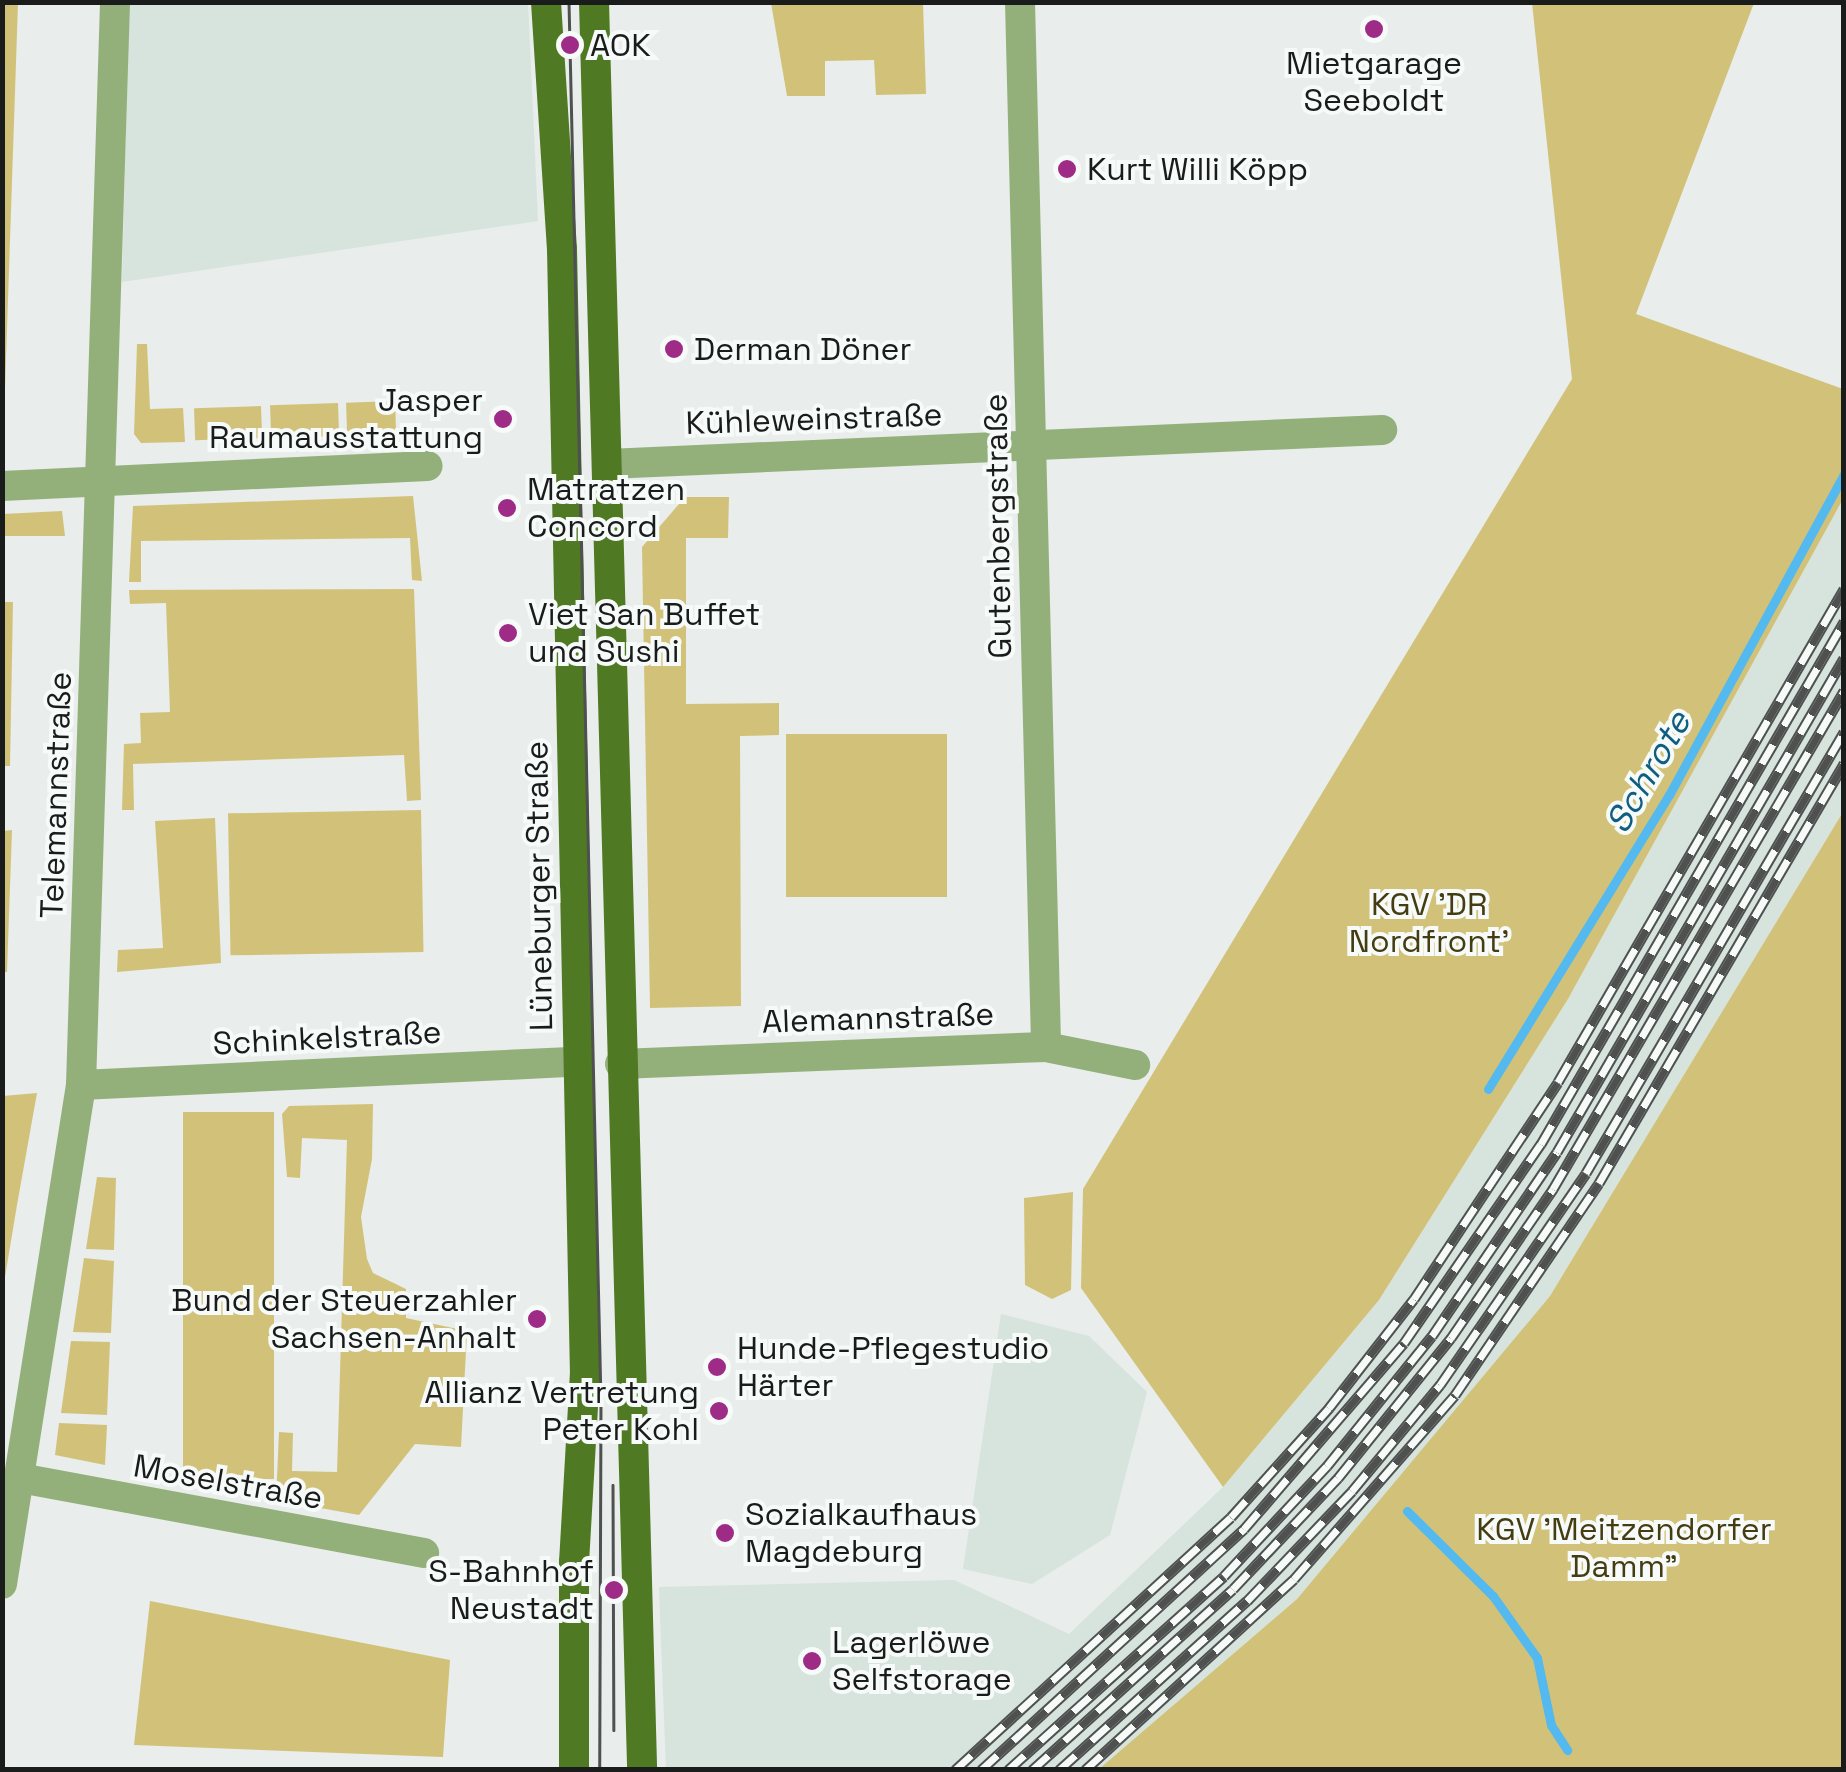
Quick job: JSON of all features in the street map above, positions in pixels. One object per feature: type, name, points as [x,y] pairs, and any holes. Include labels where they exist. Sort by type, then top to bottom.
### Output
[{"type":"main road","name":"Lüneburger Straße","points":[[546,2],[562,248],[585,1372],[574,1562],[574,1770]]},
{"type":"main road","points":[[594,2],[626,1326],[638,1464],[642,1770]]},
{"type":"street","name":"Telemannstraße","points":[[2,1584],[82,1085],[104,480],[115,2]]},
{"type":"street","name":"Gutenbergstraße","points":[[1020,2],[1046,1047]]},
{"type":"street","name":"Kühleweinstraße","points":[[608,464],[1382,430]]},
{"type":"street","points":[[2,486],[428,466]]},
{"type":"street","name":"Alemannstraße","points":[[620,1064],[1046,1047],[1136,1066]]},
{"type":"street","name":"Schinkelstraße","points":[[82,1085],[576,1062]]},
{"type":"street","name":"Moselstraße","points":[[20,1478],[424,1553]]},
{"type":"shaded area","points":[[129,3],[528,3],[538,221],[122,282]]},
{"type":"shaded area","points":[[1843,499],[1843,812],[1550,1296],[1297,1599],[1099,1769],[666,1770],[659,1587],[954,1580],[1069,1634],[1223,1487],[1379,1300],[1568,999]]},
{"type":"shaded area","points":[[1001,1314],[1089,1336],[1147,1392],[1110,1535],[1032,1584],[963,1569]]},
{"type":"green space","points":[[2,3],[18,3],[3,448],[2,448]]},
{"type":"green space","points":[[771,3],[923,3],[926,94],[876,95],[874,60],[825,61],[825,96],[787,96]]},
{"type":"green space","name":"KGV 'DR Nordfront'","points":[[1532,3],[1754,3],[1636,314],[1843,389],[1843,499],[1568,999],[1379,1300],[1223,1487],[1081,1288],[1083,1189],[1572,379]]},
{"type":"green space","points":[[137,344],[147,344],[150,409],[183,408],[185,442],[141,443],[134,434]]},
{"type":"green space","points":[[395,401],[396,434],[347,436],[346,403]]},
{"type":"green space","points":[[338,403],[339,436],[271,438],[270,405]]},
{"type":"green space","points":[[261,406],[262,438],[195,440],[194,408]]},
{"type":"green space","points":[[413,496],[422,581],[412,580],[410,538],[141,541],[141,582],[129,582],[133,506]]},
{"type":"green space","points":[[685,497],[729,497],[728,538],[686,538],[686,704],[779,703],[779,735],[740,736],[741,1006],[650,1008],[642,547]]},
{"type":"green space","points":[[62,511],[65,536],[3,536],[3,514]]},
{"type":"green space","points":[[414,589],[421,800],[407,801],[404,755],[133,764],[134,810],[122,810],[124,744],[141,743],[140,713],[170,712],[166,603],[130,604],[129,590]]},
{"type":"green space","points":[[2,602],[13,602],[10,766],[3,766]]},
{"type":"green space","points":[[786,734],[947,734],[947,897],[786,897]]},
{"type":"green space","points":[[421,810],[423,952],[231,955],[228,813]]},
{"type":"green space","name":"KGV 'Meitzendorfer Damm\"","points":[[1843,812],[1843,1769],[1099,1769],[1297,1599],[1550,1296]]},
{"type":"green space","points":[[215,818],[221,963],[117,972],[118,950],[163,948],[155,821]]},
{"type":"green space","points":[[12,830],[7,972],[3,972],[3,831]]},
{"type":"green space","points":[[37,1093],[17,1205],[3,1289],[3,1096]]},
{"type":"green space","points":[[373,1104],[372,1159],[361,1217],[367,1259],[373,1273],[406,1289],[406,1318],[467,1331],[461,1447],[415,1444],[359,1515],[276,1500],[279,1432],[293,1433],[292,1471],[337,1472],[347,1140],[302,1138],[300,1178],[287,1177],[282,1114],[289,1106]]},
{"type":"green space","points":[[183,1112],[274,1112],[274,1479],[183,1479]]},
{"type":"green space","points":[[97,1177],[116,1178],[114,1250],[86,1249]]},
{"type":"green space","points":[[1073,1192],[1071,1290],[1052,1299],[1025,1285],[1024,1198]]},
{"type":"green space","points":[[84,1258],[114,1261],[111,1333],[73,1332]]},
{"type":"green space","points":[[71,1341],[110,1342],[107,1415],[61,1413]]},
{"type":"green space","points":[[59,1423],[107,1425],[105,1465],[55,1455]]},
{"type":"green space","points":[[150,1601],[450,1660],[443,1757],[134,1745]]},
{"type":"waterway","name":"Schrote","points":[[1488,1089],[1669,795],[1844,474]]},
{"type":"waterway","points":[[1407,1511],[1493,1596],[1537,1658],[1551,1725],[1567,1750]]},
{"type":"tram line","points":[[569,2],[601,1401],[600,1770]]},
{"type":"tram line","points":[[613,1485],[614,1730]]},
{"type":"railway","points":[[955,1770],[1231,1517],[1329,1408],[1414,1299],[1558,1082],[1844,589]]},
{"type":"railway","points":[[981,1770],[1244,1529],[1404,1343],[1541,1144],[1844,622]]},
{"type":"railway","points":[[1008,1770],[1224,1576],[1327,1466],[1432,1336],[1557,1152],[1844,658]]},
{"type":"railway","points":[[1032,1770],[1233,1589],[1338,1478],[1451,1338],[1553,1189],[1844,691]]},
{"type":"railway","points":[[1059,1770],[1247,1601],[1352,1491],[1440,1385],[1586,1173],[1844,732]]},
{"type":"railway","points":[[1085,1770],[1294,1579],[1455,1395],[1599,1183],[1844,763]]},
{"type":"place","name":"Mietgarage Seeboldt","points":[[1374,29]]},
{"type":"place","name":"AOK","points":[[570,45]]},
{"type":"place","name":"Kurt Willi Köpp","points":[[1067,169]]},
{"type":"place","name":"Derman Döner","points":[[674,349]]},
{"type":"place","name":"Jasper Raumausstattung","points":[[503,419]]},
{"type":"place","name":"Matratzen Concord","points":[[507,508]]},
{"type":"place","name":"Viet San Buffet und Sushi","points":[[508,633]]},
{"type":"place","name":"Bund der Steuerzahler Sachsen-Anhalt","points":[[537,1319]]},
{"type":"place","name":"Hunde-Pflegestudio Härter","points":[[717,1367]]},
{"type":"place","name":"Allianz Vertretung Peter Kohl","points":[[719,1411]]},
{"type":"place","name":"Sozialkaufhaus Magdeburg","points":[[725,1533]]},
{"type":"place","name":"S-Bahnhof Neustadt","points":[[614,1590]]},
{"type":"place","name":"Lagerlöwe Selfstorage","points":[[812,1661]]}]
